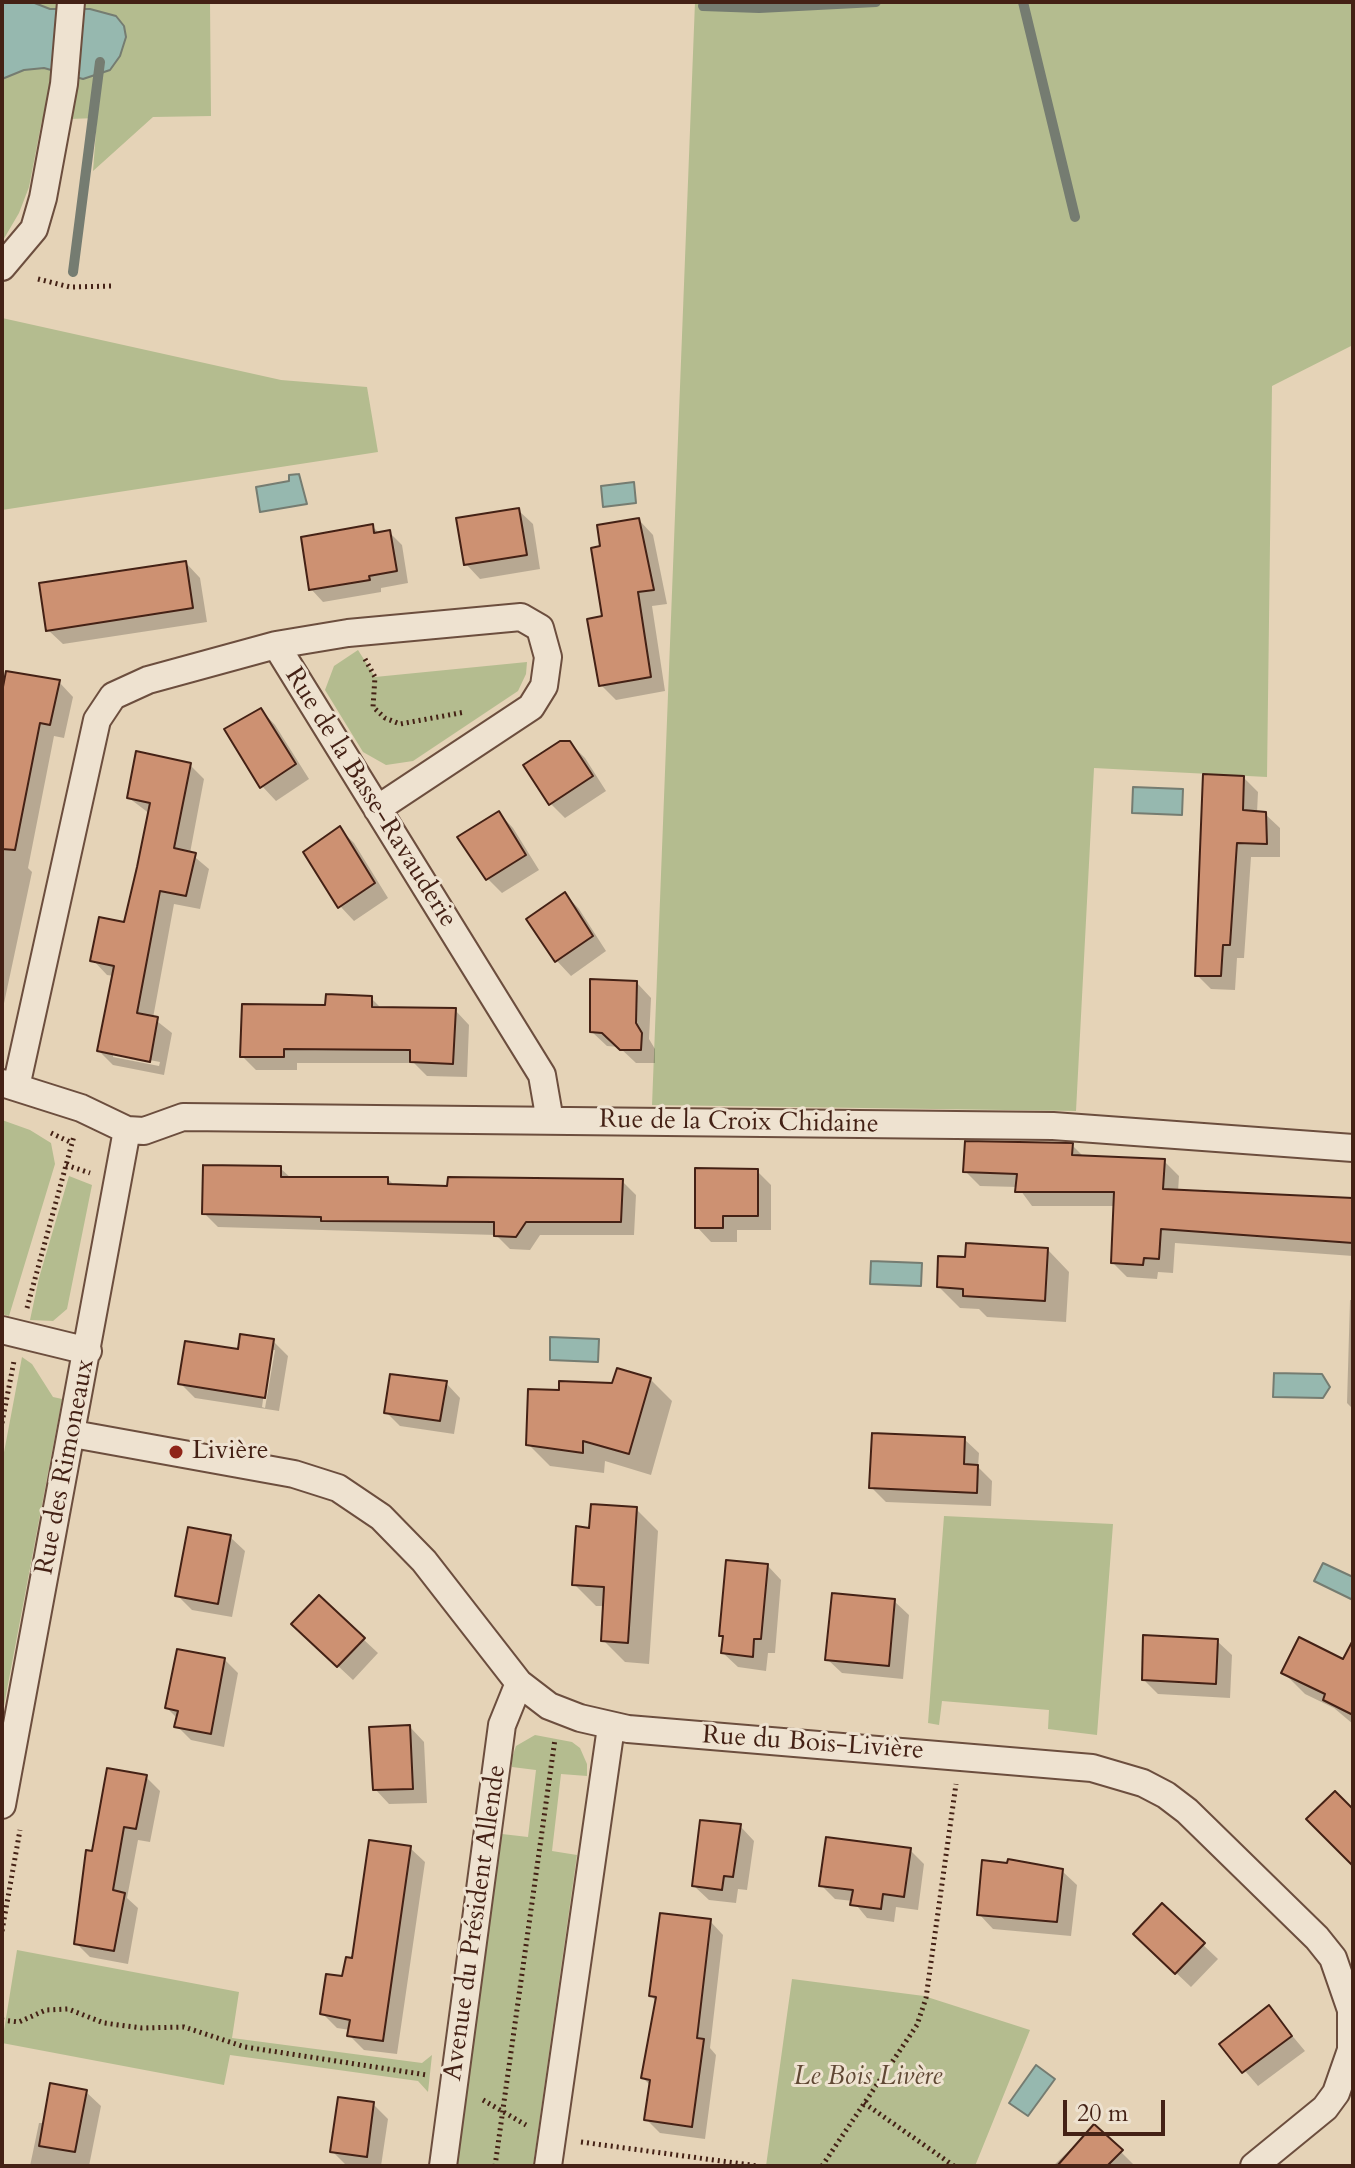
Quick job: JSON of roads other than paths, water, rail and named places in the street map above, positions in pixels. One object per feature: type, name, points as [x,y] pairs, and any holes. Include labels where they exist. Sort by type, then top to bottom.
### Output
[{"type":"street","points":[[2,267],[23,247],[34,229],[64,84],[71,2]]},
{"type":"street","points":[[276,645],[348,633],[521,617],[540,628],[548,657],[544,686],[531,707],[377,809]]},
{"type":"street","name":"Rue de la Basse-Ravauderie","points":[[9,1085],[97,720],[113,696],[148,680],[276,645],[542,1075],[550,1121]]},
{"type":"street","points":[[9,1085],[81,1108],[127,1130]]},
{"type":"street","name":"Rue de la Croix Chidaine","points":[[127,1130],[144,1131],[183,1117],[1053,1126],[1353,1148]]},
{"type":"street","name":"Rue des Rimoneaux","points":[[2,1805],[127,1130]]},
{"type":"street","points":[[10,1333],[88,1351]]},
{"type":"street","name":"Rue du Bois-Livière","points":[[73,1434],[294,1474],[338,1488],[381,1517],[424,1561],[519,1683],[559,1710],[611,1727],[1092,1768],[1143,1783],[1166,1795],[1187,1811],[1333,1958],[1351,2010],[1351,2050],[1345,2072],[1325,2108],[1254,2166]]},
{"type":"street","name":"Avenue du Président Allende","points":[[443,2166],[502,1725],[519,1683]]},
{"type":"street","points":[[548,2166],[611,1727]]},
{"type":"water","points":[[2,2],[32,2],[50,9],[90,9],[116,16],[124,26],[126,37],[120,56],[110,70],[83,79],[44,68],[24,70],[2,79]]},
{"type":"water","points":[[299,474],[307,504],[260,512],[256,487],[289,481],[289,475]]},
{"type":"water","points":[[634,482],[636,503],[603,507],[601,486]]},
{"type":"water","points":[[1133,787],[1183,789],[1182,815],[1132,813]]},
{"type":"water","points":[[871,1261],[922,1263],[921,1286],[870,1284]]},
{"type":"water","points":[[550,1337],[599,1339],[598,1362],[550,1360]]},
{"type":"water","points":[[1274,1373],[1322,1374],[1330,1387],[1323,1398],[1273,1397]]},
{"type":"water","points":[[1323,1563],[1353,1577],[1353,1600],[1314,1581]]},
{"type":"water","points":[[1036,2065],[1055,2079],[1028,2116],[1009,2103]]},
{"type":"waterway","points":[[703,6],[759,8],[876,2]]},
{"type":"waterway","points":[[1023,2],[1075,217]]},
{"type":"waterway","points":[[73,272],[100,62]]},
{"type":"place","name":"Livière","points":[[176,1452]]},
{"type":"park label","name":"Le Bois Livère","points":[[868,2078]]}]
